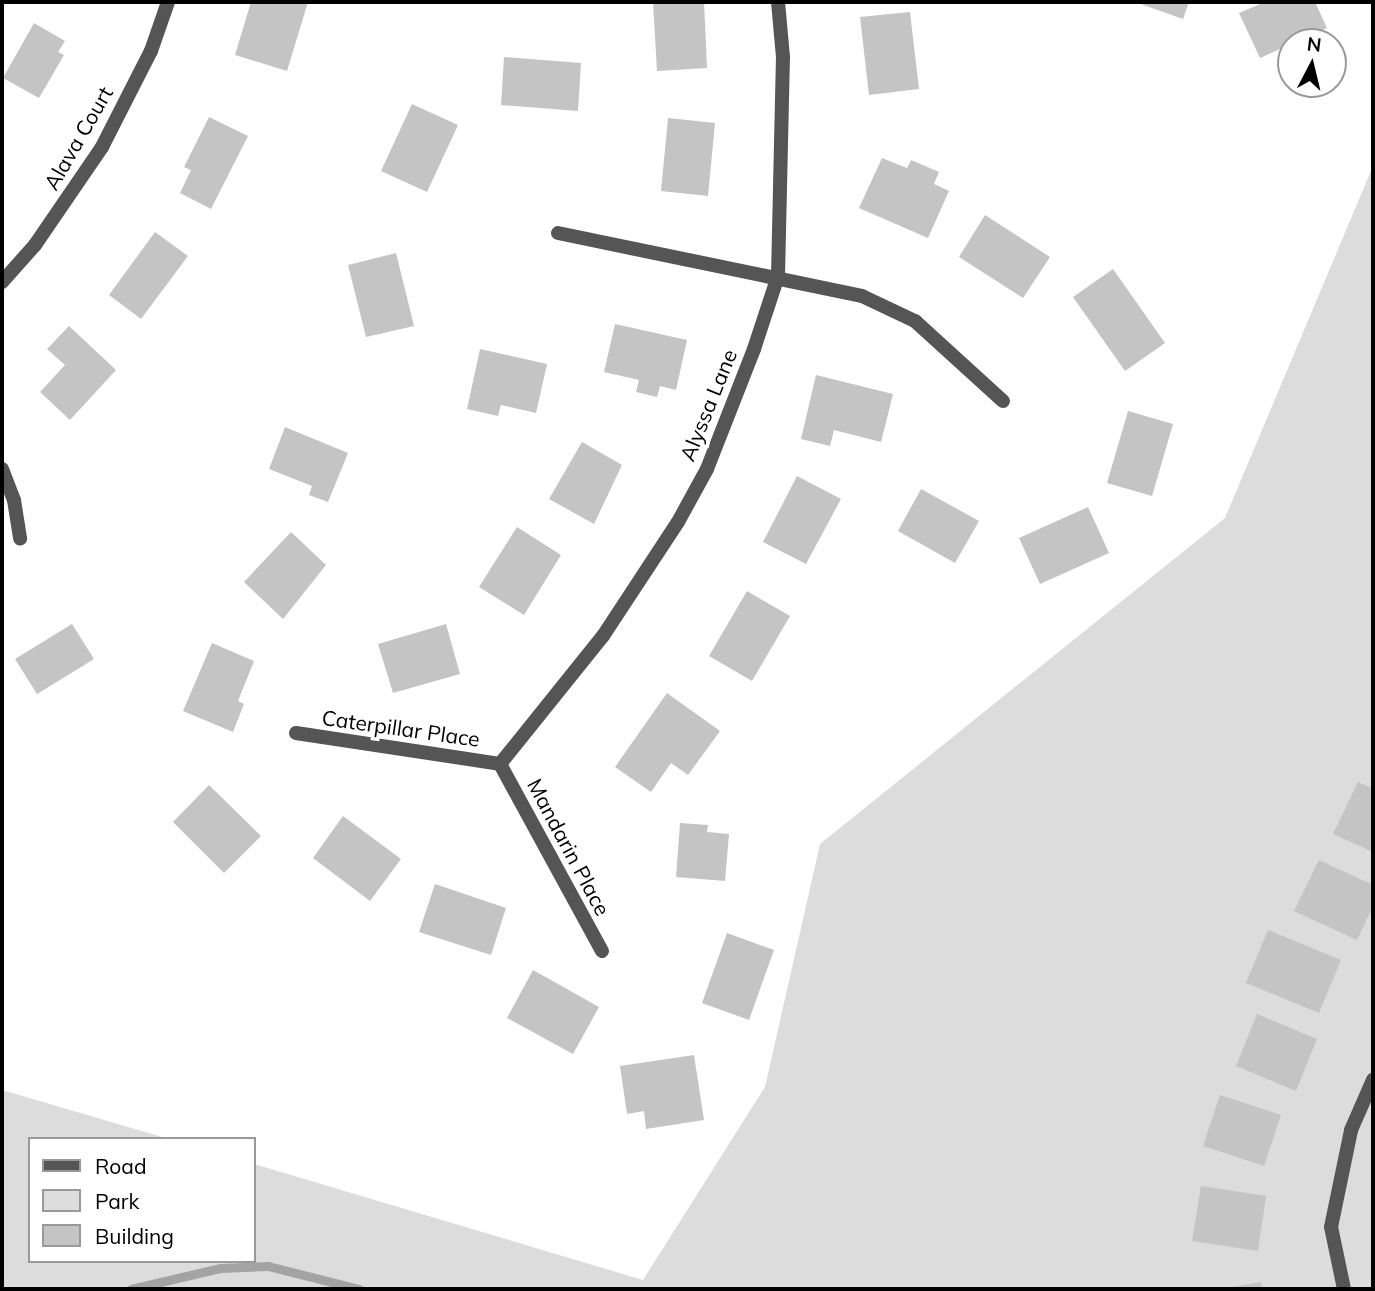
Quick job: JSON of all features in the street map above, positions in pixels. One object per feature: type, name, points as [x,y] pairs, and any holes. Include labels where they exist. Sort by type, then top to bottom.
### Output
[{"type":"street","name":"Alava Court","points":[[2,282],[43,235],[102,147],[151,51],[168,2]]},
{"type":"street","name":"Alyssa Lane","points":[[500,764],[603,636],[678,522],[716,446],[778,276],[783,57],[778,2]]},
{"type":"street","points":[[558,233],[778,276],[862,296],[915,321],[1003,401]]},
{"type":"street","points":[[2,469],[14,500],[20,539]]},
{"type":"street","name":"Caterpillar Place","points":[[296,733],[500,764]]},
{"type":"street","name":"Mandarin Place","points":[[500,764],[602,951]]},
{"type":"street","points":[[1343,1289],[1331,1227],[1351,1130],[1373,1080]]},
{"type":"green space","points":[[1373,166],[1373,1289],[2,1289],[2,1090],[162,1137],[28,1137],[28,1263],[256,1263],[256,1165],[643,1280],[765,1087],[820,844],[1225,518]]},
{"type":"building","points":[[251,2],[308,2],[287,71],[235,55]]},
{"type":"building","points":[[653,2],[704,2],[707,68],[657,71]]},
{"type":"building","points":[[1135,2],[1189,2],[1183,19]]},
{"type":"building","points":[[1265,2],[1315,2],[1327,28],[1277,28],[1277,50],[1260,58],[1239,13]]},
{"type":"building","points":[[910,12],[919,89],[869,95],[860,17]]},
{"type":"building","points":[[34,23],[65,41],[58,52],[64,55],[39,98],[3,78]]},
{"type":"building","points":[[504,57],[581,63],[578,111],[501,105]]},
{"type":"building","points":[[412,104],[458,125],[427,192],[381,171]]},
{"type":"building","points":[[209,117],[248,136],[211,209],[180,193],[191,170],[184,167]]},
{"type":"building","points":[[668,118],[715,123],[708,196],[661,191]]},
{"type":"building","points":[[882,158],[907,168],[911,160],[939,172],[934,184],[949,191],[928,238],[859,208]]},
{"type":"building","points":[[985,215],[1050,257],[1023,298],[959,257]]},
{"type":"building","points":[[155,232],[188,256],[141,319],[109,295]]},
{"type":"building","points":[[396,253],[414,326],[366,337],[348,265]]},
{"type":"building","points":[[1113,269],[1165,343],[1125,371],[1073,297]]},
{"type":"building","points":[[615,324],[687,340],[676,390],[660,386],[657,397],[636,392],[639,380],[604,372]]},
{"type":"building","points":[[69,326],[116,370],[70,420],[40,392],[65,365],[47,349]]},
{"type":"building","points":[[480,349],[547,364],[536,413],[501,405],[498,416],[467,409]]},
{"type":"building","points":[[816,375],[893,394],[881,442],[834,430],[830,446],[801,439]]},
{"type":"building","points":[[1128,411],[1173,424],[1152,496],[1107,483]]},
{"type":"building","points":[[285,427],[348,453],[328,502],[309,495],[312,486],[269,469]]},
{"type":"building","points":[[582,442],[622,465],[594,524],[549,499]]},
{"type":"building","points":[[797,476],[841,499],[806,564],[763,542]]},
{"type":"building","points":[[921,489],[979,521],[955,563],[898,531]]},
{"type":"building","points":[[1088,507],[1109,553],[1040,584],[1019,538]]},
{"type":"building","points":[[517,527],[561,555],[524,615],[479,587]]},
{"type":"building","points":[[291,532],[326,565],[283,619],[244,582]]},
{"type":"building","points":[[747,591],[790,616],[752,681],[709,656]]},
{"type":"building","points":[[72,624],[94,659],[37,694],[15,659]]},
{"type":"building","points":[[446,624],[460,674],[393,693],[378,644]]},
{"type":"building","points":[[212,643],[254,661],[238,701],[244,704],[233,732],[183,711]]},
{"type":"building","points":[[667,693],[720,731],[688,775],[671,763],[651,792],[615,767]]},
{"type":"building","points":[[1358,782],[1373,789],[1373,852],[1333,834]]},
{"type":"building","points":[[209,785],[261,836],[224,873],[173,822]]},
{"type":"building","points":[[343,816],[401,859],[370,901],[313,858]]},
{"type":"building","points":[[680,823],[708,825],[707,832],[729,834],[725,881],[676,877]]},
{"type":"building","points":[[1319,860],[1373,885],[1373,906],[1357,940],[1294,911]]},
{"type":"building","points":[[435,884],[506,908],[491,955],[419,932]]},
{"type":"building","points":[[1268,930],[1341,960],[1319,1013],[1246,983]]},
{"type":"building","points":[[727,933],[774,950],[749,1020],[702,1003]]},
{"type":"building","points":[[533,970],[599,1007],[573,1054],[507,1018]]},
{"type":"building","points":[[1257,1014],[1317,1039],[1296,1091],[1236,1066]]},
{"type":"building","points":[[694,1055],[704,1120],[646,1129],[644,1111],[627,1114],[620,1066]]},
{"type":"building","points":[[1220,1095],[1281,1115],[1264,1166],[1203,1146]]},
{"type":"building","points":[[1201,1186],[1266,1196],[1258,1251],[1192,1241]]},
{"type":"building","points":[[1261,1282],[1262,1289],[1227,1289],[1227,1288]]},
{"type":"waterway","points":[[131,1289],[220,1268],[268,1266],[359,1289]]}]
